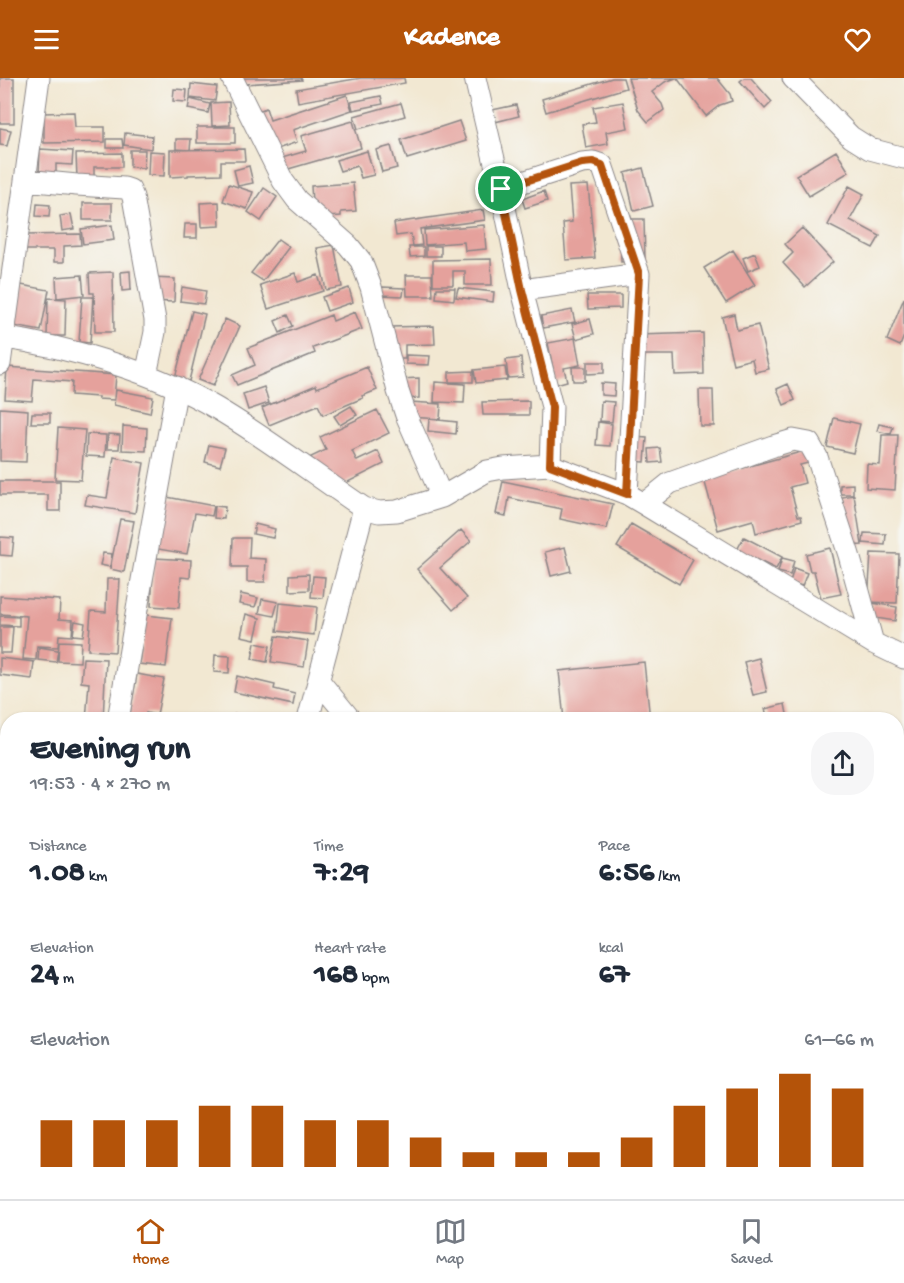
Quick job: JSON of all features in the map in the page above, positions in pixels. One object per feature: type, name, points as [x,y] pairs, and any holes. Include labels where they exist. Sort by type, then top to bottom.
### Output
[{"type":"street","points":[[0,364],[39,78]]},
{"type":"street","points":[[232,78],[283,181],[297,200],[348,245],[360,261],[371,287],[401,399],[442,497]]},
{"type":"street","points":[[475,78],[522,290],[552,407],[550,465]]},
{"type":"street","points":[[793,78],[851,137],[870,149],[904,158]]},
{"type":"street","points":[[501,189],[582,163],[593,162],[602,165],[639,274],[636,499]]},
{"type":"street","points":[[25,180],[130,190],[155,320],[155,332],[146,375]]},
{"type":"street","points":[[522,290],[639,274]]},
{"type":"street","points":[[2,337],[94,358],[177,387],[216,408],[258,435],[364,508],[379,512],[397,511],[442,497],[487,471],[550,465],[636,499],[873,642],[904,658]]},
{"type":"street","points":[[119,712],[177,387]]},
{"type":"street","points":[[636,499],[670,483],[773,446],[793,440],[809,443],[817,457],[828,489],[873,642]]},
{"type":"street","points":[[310,712],[364,508]]},
{"type":"street","points":[[319,681],[344,712]]},
{"type":"building","points":[[0,78],[14,78],[14,123],[0,123]]},
{"type":"building","points":[[230,78],[301,78],[302,80],[231,85]]},
{"type":"building","points":[[361,78],[404,78],[405,83],[298,102],[296,89]]},
{"type":"building","points":[[612,78],[623,78],[626,88],[546,112],[542,99]]},
{"type":"building","points":[[628,78],[676,78],[665,82],[652,92],[664,110],[648,122],[638,110]]},
{"type":"building","points":[[677,78],[717,78],[730,94],[732,101],[720,105],[706,116]]},
{"type":"building","points":[[744,78],[751,78],[772,102],[765,109],[740,81]]},
{"type":"building","points":[[191,84],[217,87],[215,101],[190,98]]},
{"type":"building","points":[[174,89],[187,90],[186,102],[173,101]]},
{"type":"building","points":[[347,95],[352,110],[293,130],[297,142],[266,153],[253,113],[266,108],[270,120]]},
{"type":"building","points":[[381,96],[383,104],[353,110],[351,102]]},
{"type":"building","points":[[190,99],[210,104],[208,113],[188,109]]},
{"type":"building","points":[[229,102],[230,125],[212,126],[211,103]]},
{"type":"building","points":[[623,102],[628,128],[606,132],[608,144],[586,148],[582,124],[596,122],[593,107]]},
{"type":"building","points":[[401,103],[405,116],[358,129],[354,116]]},
{"type":"building","points":[[516,105],[519,116],[495,122],[492,110]]},
{"type":"building","points":[[74,112],[75,127],[105,127],[105,142],[44,143],[44,113]]},
{"type":"building","points":[[353,121],[361,148],[278,172],[275,160],[306,151],[301,136]]},
{"type":"building","points":[[459,121],[466,141],[407,159],[401,140]]},
{"type":"building","points":[[197,127],[235,127],[235,143],[197,143]]},
{"type":"building","points":[[0,128],[11,130],[7,146],[0,145]]},
{"type":"building","points":[[125,133],[152,136],[151,149],[124,145]]},
{"type":"building","points":[[107,139],[122,139],[123,148],[107,148]]},
{"type":"building","points":[[176,139],[191,139],[190,150],[176,149]]},
{"type":"building","points":[[391,146],[397,168],[382,172],[376,150]]},
{"type":"building","points":[[40,149],[73,151],[72,165],[56,164],[56,176],[39,175]]},
{"type":"building","points":[[244,149],[245,161],[221,161],[221,174],[170,177],[170,150]]},
{"type":"building","points":[[130,150],[145,150],[144,168],[130,167]]},
{"type":"building","points":[[149,151],[165,152],[164,176],[148,175]]},
{"type":"building","points":[[367,151],[374,175],[361,178],[357,166],[340,171],[336,160]]},
{"type":"building","points":[[836,151],[849,172],[809,196],[796,175]]},
{"type":"building","points":[[122,153],[122,167],[94,167],[94,178],[77,178],[76,154]]},
{"type":"building","points":[[249,166],[253,183],[238,186],[234,170]]},
{"type":"building","points":[[643,168],[653,206],[634,211],[625,173]]},
{"type":"building","points":[[353,183],[356,211],[341,212],[341,216],[313,218],[311,186]]},
{"type":"building","points":[[229,184],[253,192],[247,209],[223,201]]},
{"type":"building","points":[[588,185],[595,258],[566,260],[563,223],[572,222],[569,186]]},
{"type":"building","points":[[849,186],[864,194],[850,220],[880,236],[873,248],[828,225]]},
{"type":"building","points":[[264,188],[277,197],[261,221],[248,212]]},
{"type":"building","points":[[544,191],[547,201],[525,208],[522,199]]},
{"type":"building","points":[[219,202],[220,226],[201,227],[200,203]]},
{"type":"building","points":[[83,203],[112,203],[112,220],[83,220]]},
{"type":"building","points":[[37,204],[50,205],[49,217],[36,216]]},
{"type":"building","points":[[483,210],[485,220],[420,229],[422,245],[413,246],[411,234],[396,236],[394,223]]},
{"type":"building","points":[[71,214],[74,229],[62,231],[60,216]]},
{"type":"building","points":[[620,219],[644,219],[645,261],[621,262]]},
{"type":"building","points":[[185,224],[197,224],[197,238],[184,238]]},
{"type":"building","points":[[112,225],[114,240],[83,244],[81,229]]},
{"type":"building","points":[[484,225],[486,249],[465,251],[464,242],[425,245],[424,230]]},
{"type":"building","points":[[802,228],[833,262],[805,287],[783,263],[793,253],[785,244]]},
{"type":"building","points":[[80,234],[81,245],[64,246],[64,262],[54,262],[54,250],[26,250],[26,235]]},
{"type":"building","points":[[278,239],[289,247],[263,281],[251,273]]},
{"type":"building","points":[[334,245],[342,287],[326,290],[317,248]]},
{"type":"building","points":[[426,246],[441,246],[441,256],[426,256]]},
{"type":"building","points":[[409,247],[424,247],[424,256],[410,257]]},
{"type":"building","points":[[733,250],[755,285],[726,303],[704,268]]},
{"type":"building","points":[[755,253],[760,266],[748,271],[743,258]]},
{"type":"building","points":[[491,259],[492,285],[465,285],[465,271],[453,271],[453,285],[433,285],[433,260]]},
{"type":"building","points":[[130,271],[131,290],[122,291],[121,272]]},
{"type":"building","points":[[113,272],[114,332],[95,332],[94,293],[90,293],[89,273]]},
{"type":"building","points":[[295,273],[298,282],[318,275],[323,291],[268,309],[260,285]]},
{"type":"building","points":[[82,275],[84,295],[57,298],[56,277]]},
{"type":"building","points":[[406,275],[432,275],[433,296],[407,296]]},
{"type":"building","points":[[150,278],[175,279],[174,302],[149,301]]},
{"type":"building","points":[[21,285],[49,290],[41,331],[14,326]]},
{"type":"building","points":[[182,287],[206,291],[204,304],[180,301]]},
{"type":"building","points":[[382,287],[404,288],[403,296],[381,295]]},
{"type":"building","points":[[349,288],[353,302],[327,311],[322,297]]},
{"type":"building","points":[[437,288],[455,288],[454,300],[436,298]]},
{"type":"building","points":[[458,288],[494,292],[493,302],[456,297]]},
{"type":"building","points":[[587,295],[621,295],[621,308],[588,309]]},
{"type":"building","points":[[82,297],[93,297],[90,343],[79,342]]},
{"type":"building","points":[[48,298],[66,299],[65,336],[47,336]]},
{"type":"building","points":[[904,298],[904,336],[900,346],[887,340]]},
{"type":"building","points":[[572,310],[575,322],[543,328],[541,316]]},
{"type":"building","points":[[192,311],[205,314],[189,381],[175,378]]},
{"type":"building","points":[[355,312],[362,329],[313,348],[315,353],[237,385],[232,375],[255,365],[248,348],[331,315],[333,321]]},
{"type":"building","points":[[734,314],[737,330],[758,325],[769,369],[755,372],[752,359],[733,364],[722,317]]},
{"type":"building","points":[[288,315],[293,326],[280,333],[275,321]]},
{"type":"building","points":[[225,319],[240,326],[213,386],[198,380]]},
{"type":"building","points":[[590,319],[594,334],[576,339],[572,324]]},
{"type":"building","points":[[434,326],[435,344],[405,345],[405,359],[390,359],[389,327]]},
{"type":"building","points":[[703,333],[704,374],[675,375],[674,355],[639,355],[638,335]]},
{"type":"building","points":[[575,338],[580,365],[564,368],[567,381],[556,384],[548,343]]},
{"type":"building","points":[[406,355],[430,356],[429,365],[406,364]]},
{"type":"building","points":[[521,358],[523,377],[508,378],[506,360]]},
{"type":"building","points":[[587,362],[604,362],[604,373],[587,374]]},
{"type":"building","points":[[7,367],[116,375],[114,400],[71,395],[72,382],[34,379],[32,401],[5,399]]},
{"type":"building","points":[[367,367],[377,390],[323,415],[318,405],[269,425],[262,408]]},
{"type":"building","points":[[505,367],[507,380],[476,383],[474,370]]},
{"type":"building","points":[[572,367],[585,367],[585,381],[573,381]]},
{"type":"building","points":[[473,371],[473,382],[449,382],[449,372]]},
{"type":"building","points":[[419,378],[419,398],[400,399],[400,379]]},
{"type":"building","points":[[435,382],[465,384],[464,403],[434,402]]},
{"type":"building","points":[[601,383],[615,384],[614,396],[601,395]]},
{"type":"building","points":[[788,384],[795,400],[784,405],[777,389]]},
{"type":"building","points":[[264,387],[269,403],[248,410],[243,394]]},
{"type":"building","points":[[116,390],[153,397],[150,413],[114,405]]},
{"type":"building","points":[[699,390],[713,390],[714,426],[700,426]]},
{"type":"building","points":[[529,401],[529,415],[483,415],[482,402]]},
{"type":"building","points":[[601,401],[614,402],[612,422],[600,421]]},
{"type":"building","points":[[410,402],[441,404],[440,419],[409,417]]},
{"type":"building","points":[[351,406],[357,415],[340,425],[334,416]]},
{"type":"building","points":[[0,408],[28,410],[26,462],[0,461]]},
{"type":"building","points":[[377,410],[389,433],[352,451],[357,461],[378,451],[384,464],[328,492],[311,457],[326,450],[320,437]]},
{"type":"building","points":[[32,413],[50,413],[50,423],[31,423]]},
{"type":"building","points":[[834,418],[860,424],[853,453],[827,447]]},
{"type":"building","points":[[429,419],[457,422],[456,434],[428,431]]},
{"type":"building","points":[[598,422],[612,424],[610,446],[596,445]]},
{"type":"building","points":[[879,424],[893,427],[891,434],[877,431]]},
{"type":"building","points":[[123,426],[147,428],[146,451],[122,450]]},
{"type":"building","points":[[58,428],[85,430],[81,480],[55,479]]},
{"type":"building","points":[[87,434],[106,435],[105,457],[86,456]]},
{"type":"building","points":[[108,434],[120,435],[119,449],[107,449]]},
{"type":"building","points":[[882,435],[898,435],[895,490],[866,488],[867,464],[880,465]]},
{"type":"building","points":[[633,437],[647,438],[645,462],[631,461]]},
{"type":"building","points":[[209,445],[225,448],[220,466],[205,462]]},
{"type":"building","points":[[660,448],[662,462],[650,463],[649,449]]},
{"type":"building","points":[[808,450],[812,462],[800,465],[805,483],[790,487],[798,516],[801,516],[802,520],[756,533],[753,520],[718,530],[704,479]]},
{"type":"building","points":[[114,457],[144,463],[135,513],[85,505],[87,495],[107,498]]},
{"type":"building","points":[[0,481],[60,481],[60,511],[48,511],[48,495],[0,495]]},
{"type":"building","points":[[503,481],[613,504],[607,529],[560,519],[562,509],[509,498],[506,516],[496,514]]},
{"type":"building","points":[[853,484],[853,494],[840,494],[840,485]]},
{"type":"building","points":[[854,495],[862,545],[850,546],[842,497]]},
{"type":"building","points":[[167,497],[214,506],[212,516],[195,513],[187,554],[158,549]]},
{"type":"building","points":[[215,506],[225,507],[224,519],[214,518]]},
{"type":"building","points":[[120,519],[134,521],[124,572],[110,569]]},
{"type":"building","points":[[255,524],[275,529],[273,538],[253,534]]},
{"type":"building","points":[[631,524],[693,560],[679,584],[617,547]]},
{"type":"building","points":[[461,530],[471,541],[440,568],[467,598],[453,610],[417,569]]},
{"type":"building","points":[[864,533],[886,534],[885,545],[863,543]]},
{"type":"building","points":[[0,537],[14,538],[12,556],[0,555]]},
{"type":"building","points":[[744,537],[782,557],[776,569],[737,550]]},
{"type":"building","points":[[233,538],[250,538],[249,558],[266,559],[265,582],[247,582],[247,567],[232,567]]},
{"type":"building","points":[[565,547],[571,571],[551,576],[545,552]]},
{"type":"building","points":[[830,548],[841,594],[821,598],[814,571],[810,571],[806,554]]},
{"type":"building","points":[[103,553],[112,554],[110,567],[100,565]]},
{"type":"building","points":[[871,553],[899,554],[897,603],[868,602]]},
{"type":"building","points":[[154,558],[191,560],[190,578],[181,577],[179,608],[151,606]]},
{"type":"building","points":[[782,558],[794,561],[790,575],[778,572]]},
{"type":"building","points":[[794,568],[807,573],[802,586],[790,582]]},
{"type":"building","points":[[309,574],[309,590],[290,591],[290,575]]},
{"type":"building","points":[[313,576],[325,577],[323,598],[311,597]]},
{"type":"building","points":[[107,579],[120,579],[115,652],[88,650],[91,611],[106,612]]},
{"type":"building","points":[[241,594],[258,598],[255,607],[239,604]]},
{"type":"building","points":[[0,596],[60,600],[59,619],[73,620],[72,636],[59,635],[58,647],[37,646],[36,660],[23,659],[27,616],[0,614]]},
{"type":"building","points":[[262,599],[278,602],[274,616],[259,613]]},
{"type":"building","points":[[280,603],[317,607],[314,635],[277,631]]},
{"type":"building","points":[[872,603],[897,607],[895,621],[869,617]]},
{"type":"building","points":[[246,614],[260,618],[255,639],[241,636]]},
{"type":"building","points":[[146,615],[172,618],[166,667],[139,664]]},
{"type":"building","points":[[0,616],[19,617],[19,626],[0,625]]},
{"type":"building","points":[[75,621],[85,623],[83,636],[73,635]]},
{"type":"building","points":[[0,627],[13,627],[11,653],[0,653]]},
{"type":"building","points":[[276,636],[308,641],[304,667],[271,662]]},
{"type":"building","points":[[59,641],[81,642],[80,662],[58,661]]},
{"type":"building","points":[[255,643],[270,646],[267,662],[252,659]]},
{"type":"building","points":[[39,647],[58,650],[56,662],[38,660]]},
{"type":"building","points":[[215,655],[230,656],[229,673],[214,672]]},
{"type":"building","points":[[0,658],[34,662],[32,679],[0,675]]},
{"type":"building","points":[[83,658],[106,659],[103,712],[87,712],[89,683],[81,682]]},
{"type":"building","points":[[759,658],[767,692],[753,695],[744,662]]},
{"type":"building","points":[[644,662],[649,712],[563,712],[559,671]]},
{"type":"building","points":[[137,674],[164,679],[158,712],[130,712]]},
{"type":"building","points":[[237,676],[275,685],[274,689],[295,694],[293,705],[234,692]]},
{"type":"building","points":[[785,704],[787,712],[766,712],[765,709]]},
{"type":"route","points":[[593,162],[602,165],[639,274],[627,494],[550,465],[552,407],[522,290],[501,189],[582,163],[593,162]]}]
